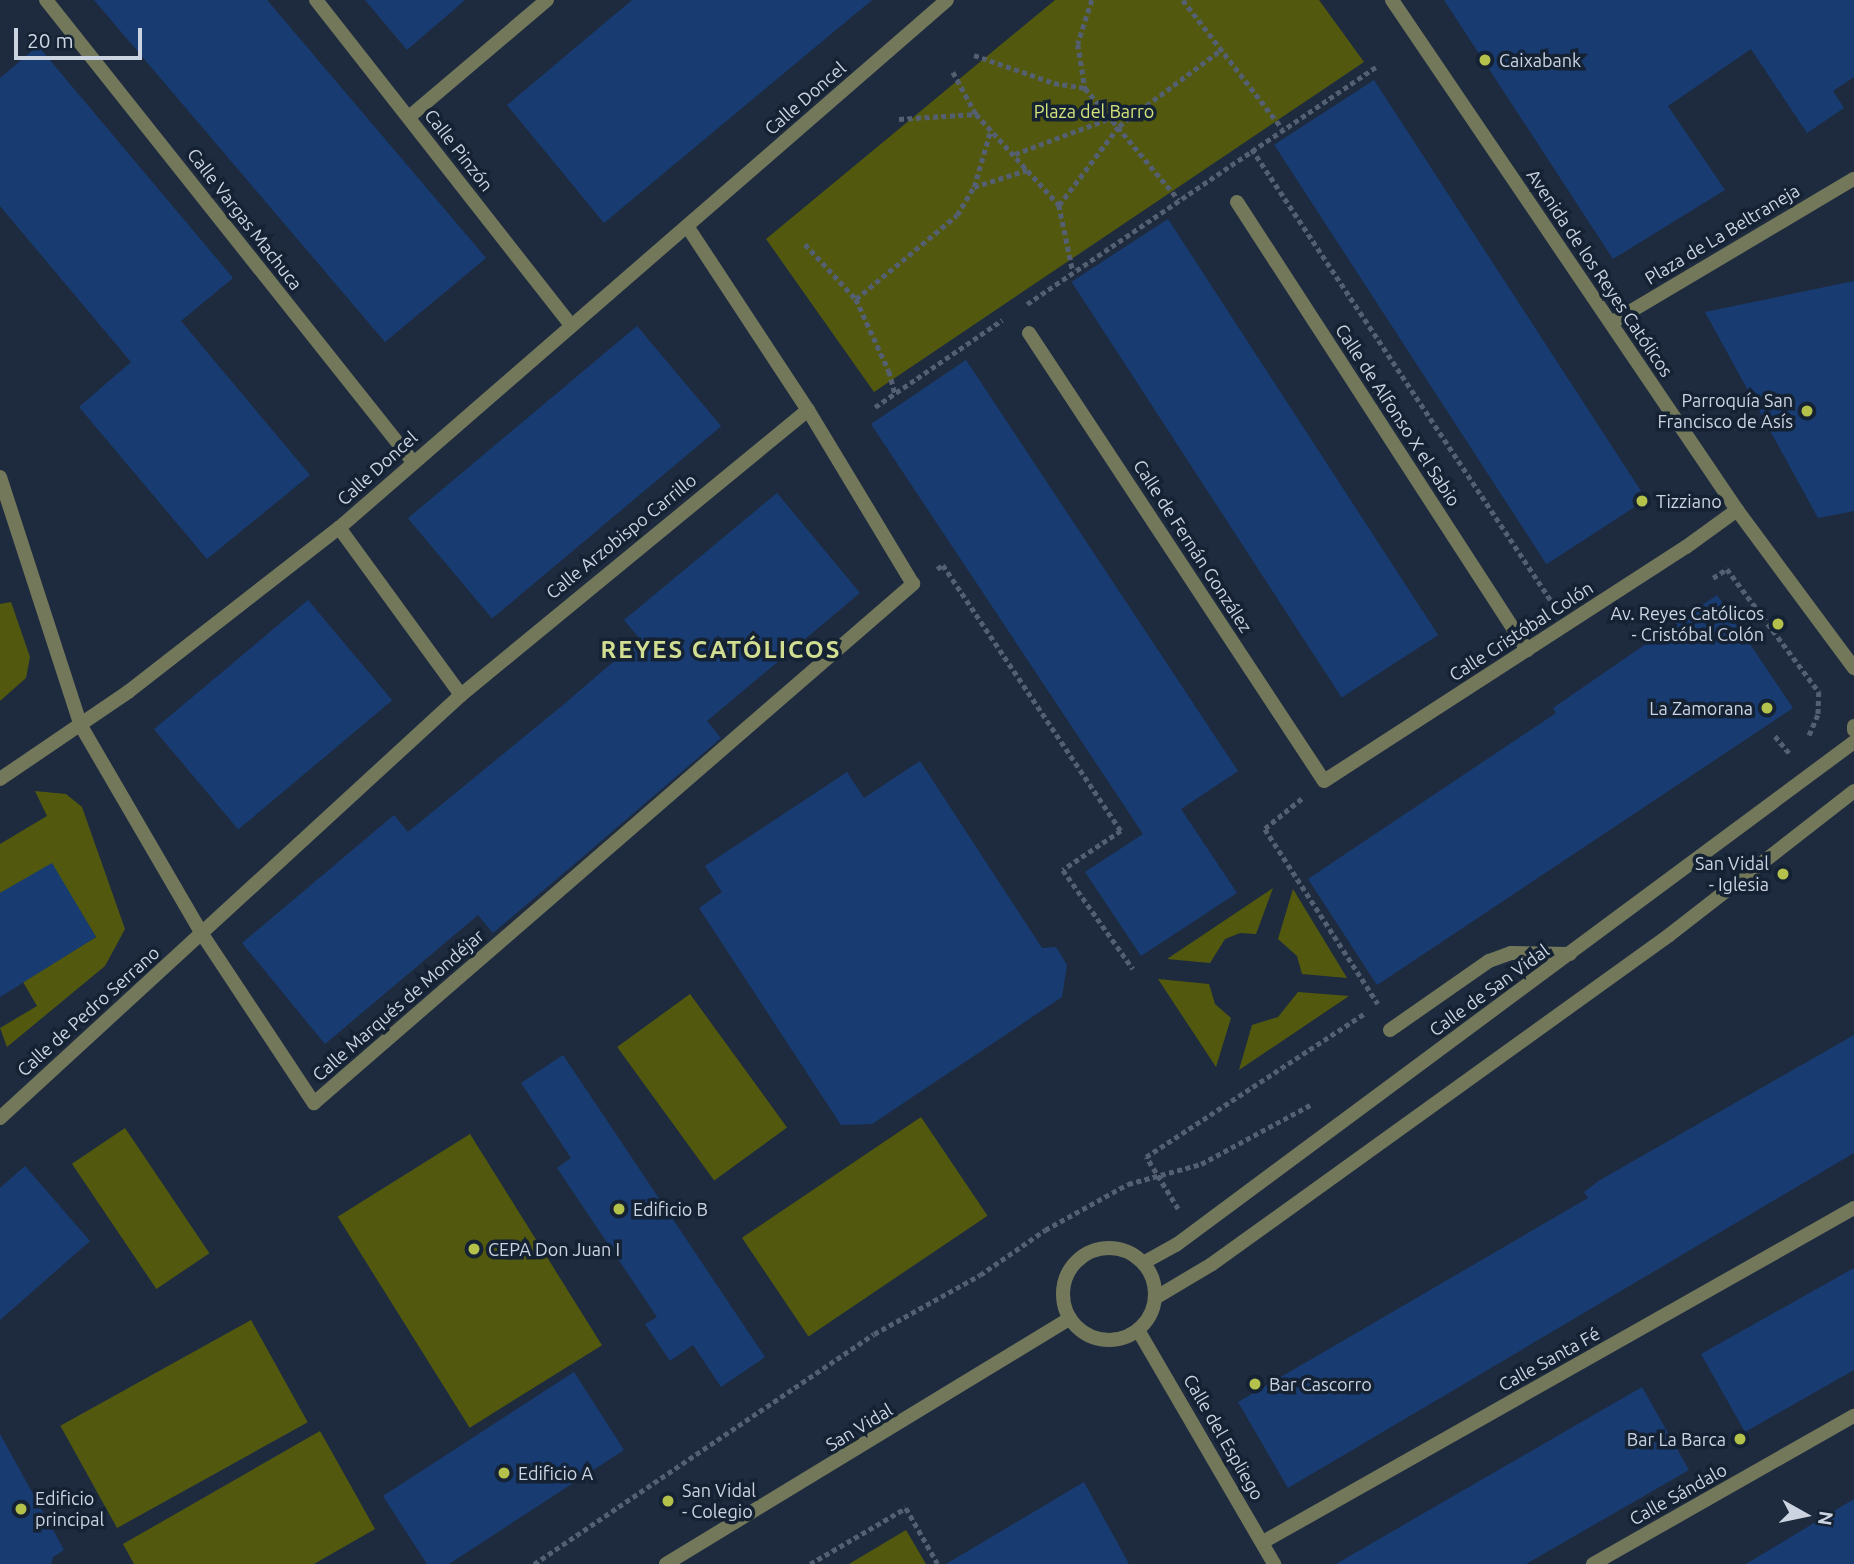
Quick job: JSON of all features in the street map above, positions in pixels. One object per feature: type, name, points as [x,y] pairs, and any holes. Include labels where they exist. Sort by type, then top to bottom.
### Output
[{"type":"street","name":"Calle Vargas Machuca","points":[[46,0],[413,462]]},
{"type":"street","name":"Calle Pinzón","points":[[316,0],[570,324]]},
{"type":"street","points":[[409,117],[547,0]]},
{"type":"street","name":"Calle Doncel","points":[[0,779],[81,726],[339,528],[570,324],[947,0]]},
{"type":"street","name":"Avenida de los Reyes Católicos","points":[[1392,0],[1737,510],[1854,668]]},
{"type":"street","name":"Plaza de La Beltraneja","points":[[1611,323],[1854,179]]},
{"type":"street","name":"Calle de Alfonso X el Sabio","points":[[1237,202],[1527,650]]},
{"type":"street","points":[[687,226],[808,410],[913,584]]},
{"type":"street","name":"Calle de Fernán González","points":[[1029,332],[1324,781]]},
{"type":"street","name":"Calle Arzobispo Carrillo","points":[[202,934],[461,695],[559,611],[808,410]]},
{"type":"street","name":"Calle Marqués de Mondéjar","points":[[0,477],[81,726],[202,934],[314,1103],[913,584]]},
{"type":"street","name":"Calle Cristóbal Colón","points":[[1324,781],[1737,510]]},
{"type":"street","points":[[339,528],[461,695]]},
{"type":"street","name":"Calle de San Vidal","points":[[1143,1263],[1192,1233],[1854,742]]},
{"type":"street","points":[[1155,1298],[1212,1264],[1668,936],[1854,790]]},
{"type":"street","name":"Calle de Pedro Serrano","points":[[0,1118],[202,934]]},
{"type":"street","points":[[1390,1030],[1489,961],[1511,953],[1570,954]]},
{"type":"street","name":"Calle Santa Fé","points":[[1263,1542],[1854,1208]]},
{"type":"street","points":[[1105,1248],[1126,1251],[1143,1263],[1152,1277],[1155,1298],[1151,1313],[1138,1330],[1109,1340],[1089,1336],[1070,1318],[1063,1287],[1077,1260],[1105,1248]]},
{"type":"street","name":"San Vidal","points":[[666,1564],[1070,1318]]},
{"type":"street","name":"Calle del Espliego","points":[[1138,1330],[1274,1564]]},
{"type":"street","name":"Calle Sándalo","points":[[1592,1564],[1854,1416]]},
{"type":"path","points":[[1092,0],[1078,44],[1085,88],[1180,200]]},
{"type":"path","points":[[1183,0],[1282,128]]},
{"type":"path","points":[[1059,205],[1119,127],[1222,49]]},
{"type":"path","points":[[974,55],[1054,83],[1085,88]]},
{"type":"path","points":[[875,407],[1282,128],[1376,67]]},
{"type":"path","points":[[953,72],[976,114],[1059,205],[1073,272]]},
{"type":"path","points":[[900,119],[976,114]]},
{"type":"path","points":[[1015,154],[1111,118]]},
{"type":"path","points":[[856,299],[957,215],[974,187],[990,128]]},
{"type":"path","points":[[1252,149],[1554,604],[1565,597]]},
{"type":"path","points":[[974,187],[1027,170]]},
{"type":"path","points":[[805,244],[856,299],[889,371],[895,394]]},
{"type":"path","points":[[913,584],[943,565],[1121,831],[1063,870],[1133,969]]},
{"type":"path","points":[[1713,578],[1727,569],[1819,692],[1813,732],[1803,741]]},
{"type":"path","points":[[1778,761],[1793,749]]},
{"type":"path","points":[[1192,1233],[1146,1157],[1380,1003],[1265,829],[1324,781]]},
{"type":"path","points":[[534,1564],[874,1334],[980,1275],[1045,1230],[1128,1184],[1201,1164],[1317,1101]]},
{"type":"path","points":[[810,1564],[906,1508],[938,1564]]},
{"type":"green space","name":"Plaza del Barro","points":[[1055,0],[1319,0],[1364,62],[874,392],[766,239]]},
{"type":"green space","points":[[11,602],[30,657],[26,678],[0,701],[0,604]]},
{"type":"green space","points":[[35,791],[66,794],[82,807],[125,929],[105,966],[7,1047],[0,1028],[37,1006],[23,982],[96,937],[52,864],[0,893],[0,844],[47,816]]},
{"type":"green space","points":[[1273,888],[1256,934],[1240,933],[1225,939],[1210,963],[1167,959]]},
{"type":"green space","points":[[1293,889],[1347,978],[1302,974],[1297,956],[1278,939]]},
{"type":"green space","points":[[1158,979],[1209,984],[1215,1004],[1231,1018],[1216,1067]]},
{"type":"green space","points":[[1298,992],[1349,996],[1239,1070],[1252,1025],[1278,1017]]},
{"type":"green space","points":[[690,994],[787,1127],[714,1180],[617,1047]]},
{"type":"green space","points":[[921,1117],[988,1216],[808,1336],[742,1238]]},
{"type":"green space","points":[[125,1128],[209,1253],[156,1289],[72,1164]]},
{"type":"green space","points":[[470,1134],[602,1345],[470,1428],[338,1217]]},
{"type":"green space","points":[[251,1320],[308,1422],[117,1528],[60,1426]]},
{"type":"green space","points":[[320,1431],[375,1529],[314,1564],[134,1564],[123,1544]]},
{"type":"green space","points":[[906,1530],[926,1564],[849,1564]]},
{"type":"building","points":[[94,0],[267,0],[486,258],[385,342]]},
{"type":"building","points":[[365,0],[465,0],[407,50]]},
{"type":"building","points":[[632,0],[872,0],[604,223],[507,105]]},
{"type":"building","points":[[1444,0],[1854,0],[1854,77],[1833,91],[1844,108],[1807,133],[1751,49],[1668,106],[1725,190],[1613,259]]},
{"type":"building","points":[[38,46],[233,278],[181,321],[310,475],[207,559],[79,407],[131,362],[0,206],[0,78]]},
{"type":"building","points":[[1374,80],[1646,499],[1547,564],[1274,145]]},
{"type":"building","points":[[1168,219],[1438,635],[1342,698],[1072,282]]},
{"type":"building","name":"Parroquía San Francisco de Asís","points":[[1854,281],[1854,511],[1818,518],[1705,312]]},
{"type":"building","points":[[637,326],[721,426],[492,619],[408,518]]},
{"type":"building","points":[[966,360],[1238,771],[1181,809],[1237,893],[1141,956],[1085,872],[1143,834],[871,424]]},
{"type":"building","points":[[777,493],[860,593],[707,721],[721,738],[493,933],[478,915],[325,1044],[242,943],[394,815],[408,832],[563,705],[640,639],[624,620]]},
{"type":"building","points":[[1717,595],[1793,708],[1377,985],[1308,879],[1556,713],[1553,708]]},
{"type":"building","points":[[308,600],[392,700],[238,830],[154,729]]},
{"type":"building","points":[[920,761],[1042,948],[1056,947],[1067,965],[1062,997],[872,1124],[841,1125],[699,908],[722,892],[705,866],[847,772],[864,798]]},
{"type":"building","points":[[52,863],[96,937],[0,997],[0,893]]},
{"type":"building","points":[[1854,1035],[1854,1153],[1288,1488],[1238,1402],[1588,1198],[1584,1192],[1600,1180]]},
{"type":"building","name":"Edificio B","points":[[563,1055],[765,1357],[721,1387],[693,1345],[670,1361],[645,1324],[657,1317],[557,1168],[571,1158],[521,1083]]},
{"type":"building","points":[[25,1166],[90,1241],[0,1320],[0,1188]]},
{"type":"building","points":[[1854,1268],[1854,1370],[1745,1432],[1701,1354]]},
{"type":"building","name":"Edificio A","points":[[574,1372],[624,1450],[449,1564],[427,1564],[383,1496]]},
{"type":"building","points":[[1642,1387],[1689,1470],[1526,1564],[1336,1564]]},
{"type":"building","name":"Edificio principal","points":[[0,1434],[64,1550],[53,1557],[51,1564],[0,1564]]},
{"type":"building","points":[[1084,1482],[1129,1564],[946,1564]]},
{"type":"building","points":[[1854,1499],[1854,1564],[1746,1564]]},
{"type":"place","name":"Caixabank","points":[[1485,60]]},
{"type":"place","name":"Parroquía San Francisco de Asís","points":[[1807,411]]},
{"type":"place","name":"Tizziano","points":[[1642,501]]},
{"type":"place","name":"Av. Reyes Católicos - Cristóbal Colón","points":[[1778,624]]},
{"type":"place","name":"La Zamorana","points":[[1767,708]]},
{"type":"place","name":"San Vidal - Iglesia","points":[[1783,874]]},
{"type":"place","name":"Edificio B","points":[[619,1209]]},
{"type":"place","name":"CEPA Don Juan I","points":[[474,1249]]},
{"type":"place","name":"Bar Cascorro","points":[[1255,1384]]},
{"type":"place","name":"Bar La Barca","points":[[1740,1439]]},
{"type":"place","name":"Edificio A","points":[[504,1473]]},
{"type":"place","name":"San Vidal - Colegio","points":[[668,1501]]},
{"type":"place","name":"Edificio principal","points":[[21,1509]]},
{"type":"district","name":"REYES CATÓLICOS","points":[[721,650]]}]
